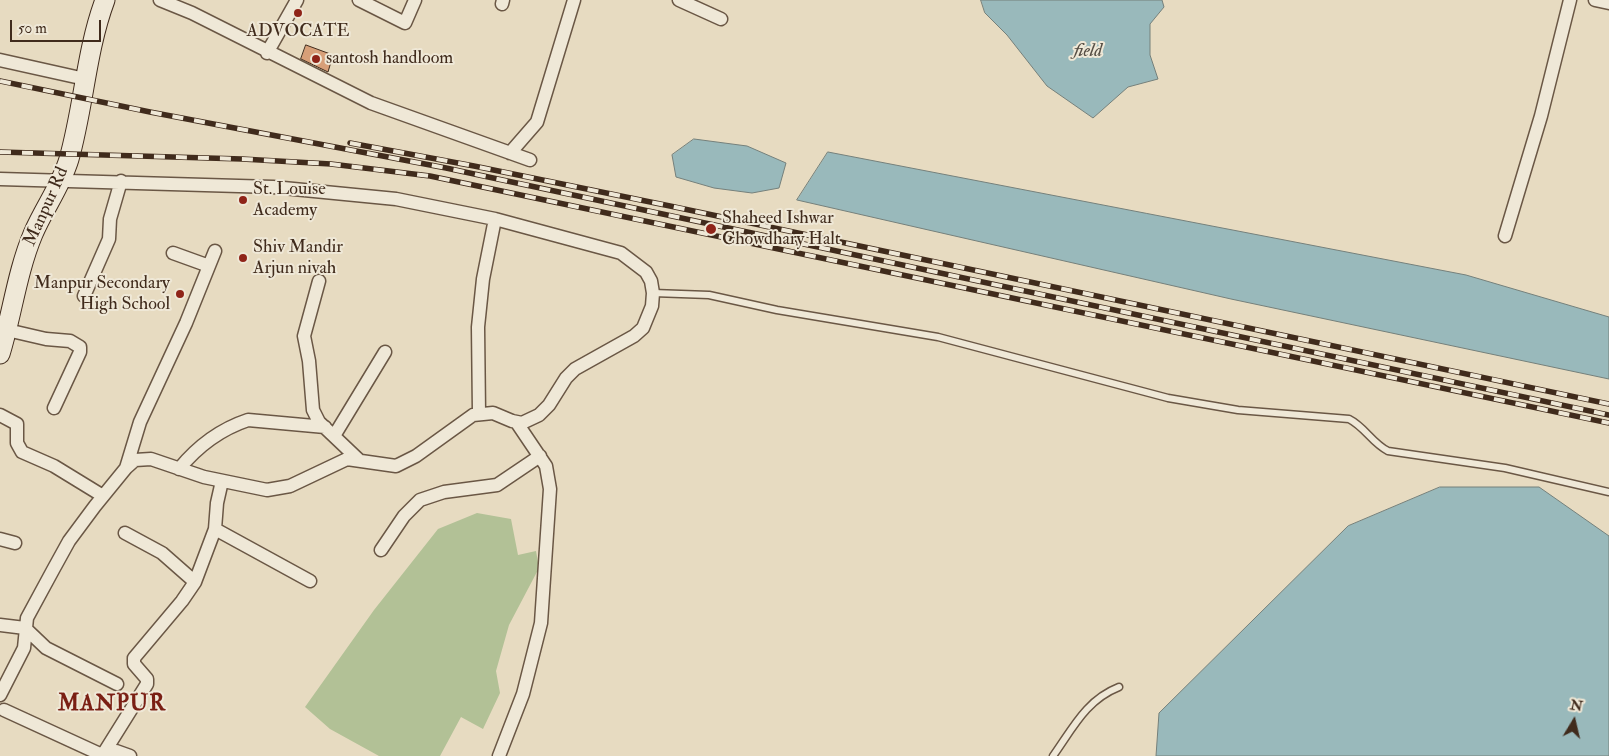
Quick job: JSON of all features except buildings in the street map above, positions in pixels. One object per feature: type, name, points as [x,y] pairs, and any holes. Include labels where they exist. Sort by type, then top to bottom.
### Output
[{"type":"main road","name":"Manpur Rd","points":[[0,354],[33,234],[62,180],[105,0]]},
{"type":"street","points":[[160,0],[192,13],[267,53],[371,104],[530,160]]},
{"type":"street","points":[[267,53],[297,0]]},
{"type":"street","points":[[359,0],[405,23],[415,0]]},
{"type":"street","points":[[510,153],[537,122],[574,0]]},
{"type":"street","points":[[679,0],[722,19]]},
{"type":"street","points":[[1505,236],[1541,116],[1570,0]]},
{"type":"street","points":[[1595,0],[1609,3]]},
{"type":"street","points":[[0,60],[85,79]]},
{"type":"street","points":[[0,179],[121,181],[273,187],[365,194],[495,219],[621,253],[646,272],[651,281],[653,293],[652,306],[643,328],[634,336],[575,369],[566,378],[549,405],[539,415],[527,422],[517,423],[493,413],[479,413],[405,463],[387,466],[358,460],[342,461],[280,489],[258,489],[222,481],[146,458],[135,460],[103,496],[69,541],[31,610],[25,628],[24,648],[0,695]]},
{"type":"street","points":[[84,296],[109,239],[110,220],[121,181]]},
{"type":"street","points":[[479,413],[478,319],[495,219]]},
{"type":"street","points":[[126,468],[140,422],[186,323],[215,251]]},
{"type":"street","points":[[173,253],[209,266]]},
{"type":"street","points":[[319,281],[304,336],[309,361],[313,410],[330,432],[358,460]]},
{"type":"street","points":[[7,330],[46,339],[70,341],[80,347],[80,352],[54,408]]},
{"type":"street","points":[[330,432],[385,352]]},
{"type":"street","points":[[0,415],[16,424],[17,443],[22,452],[54,466],[103,496]]},
{"type":"street","points":[[179,469],[198,448],[248,420],[330,432]]},
{"type":"street","points":[[499,756],[523,694],[541,623],[550,488],[546,466],[517,423]]},
{"type":"street","points":[[381,550],[404,516],[420,500],[444,492],[497,485],[540,456]]},
{"type":"street","points":[[102,756],[148,682],[134,664],[134,658],[182,601],[195,582],[215,529],[216,503],[222,481]]},
{"type":"street","points":[[215,529],[310,581]]},
{"type":"street","points":[[125,533],[162,553],[195,582]]},
{"type":"street","points":[[0,539],[15,543]]},
{"type":"street","points":[[0,625],[25,628],[46,648],[117,684]]},
{"type":"street","points":[[4,710],[102,756],[116,751],[130,756]]},
{"type":"lane","points":[[653,293],[709,295],[777,310],[938,338],[1168,398],[1238,410],[1349,419],[1388,451],[1505,468],[1609,492]]},
{"type":"lane","points":[[1053,756],[1090,705],[1102,694],[1119,688]]},
{"type":"green space","points":[[477,513],[511,519],[518,555],[536,551],[539,568],[509,625],[496,671],[500,693],[483,729],[461,717],[440,756],[379,756],[330,729],[305,707],[374,610],[438,529]]},
{"type":"water","name":"field","points":[[981,0],[1162,0],[1164,7],[1150,24],[1150,55],[1158,79],[1128,87],[1093,118],[1047,86],[1007,35],[985,13]]},
{"type":"water","points":[[694,139],[747,146],[786,163],[779,188],[752,193],[714,188],[676,177],[672,155]]},
{"type":"water","points":[[828,152],[1466,275],[1609,317],[1609,379],[1231,299],[797,200]]},
{"type":"water","points":[[1440,487],[1539,487],[1609,536],[1609,756],[1156,756],[1159,713],[1348,526]]},
{"type":"railway","points":[[0,81],[150,112],[446,168],[1609,415]]},
{"type":"railway","points":[[350,143],[670,206],[1609,404]]},
{"type":"railway","points":[[0,152],[242,159],[331,164],[430,176],[1609,423]]},
{"type":"place","name":"ADVOCATE","points":[[298,13]]},
{"type":"place","name":"santosh handloom","points":[[316,59]]},
{"type":"place","name":"St. Louise Academy","points":[[243,200]]},
{"type":"place","name":"Shaheed Ishwar Chowdhary Halt","points":[[711,229]]},
{"type":"place","name":"Shiv Mandir Arjun nivah","points":[[243,258]]},
{"type":"place","name":"Manpur Secondary High School","points":[[180,294]]},
{"type":"district","name":"MANPUR","points":[[112,705]]}]
